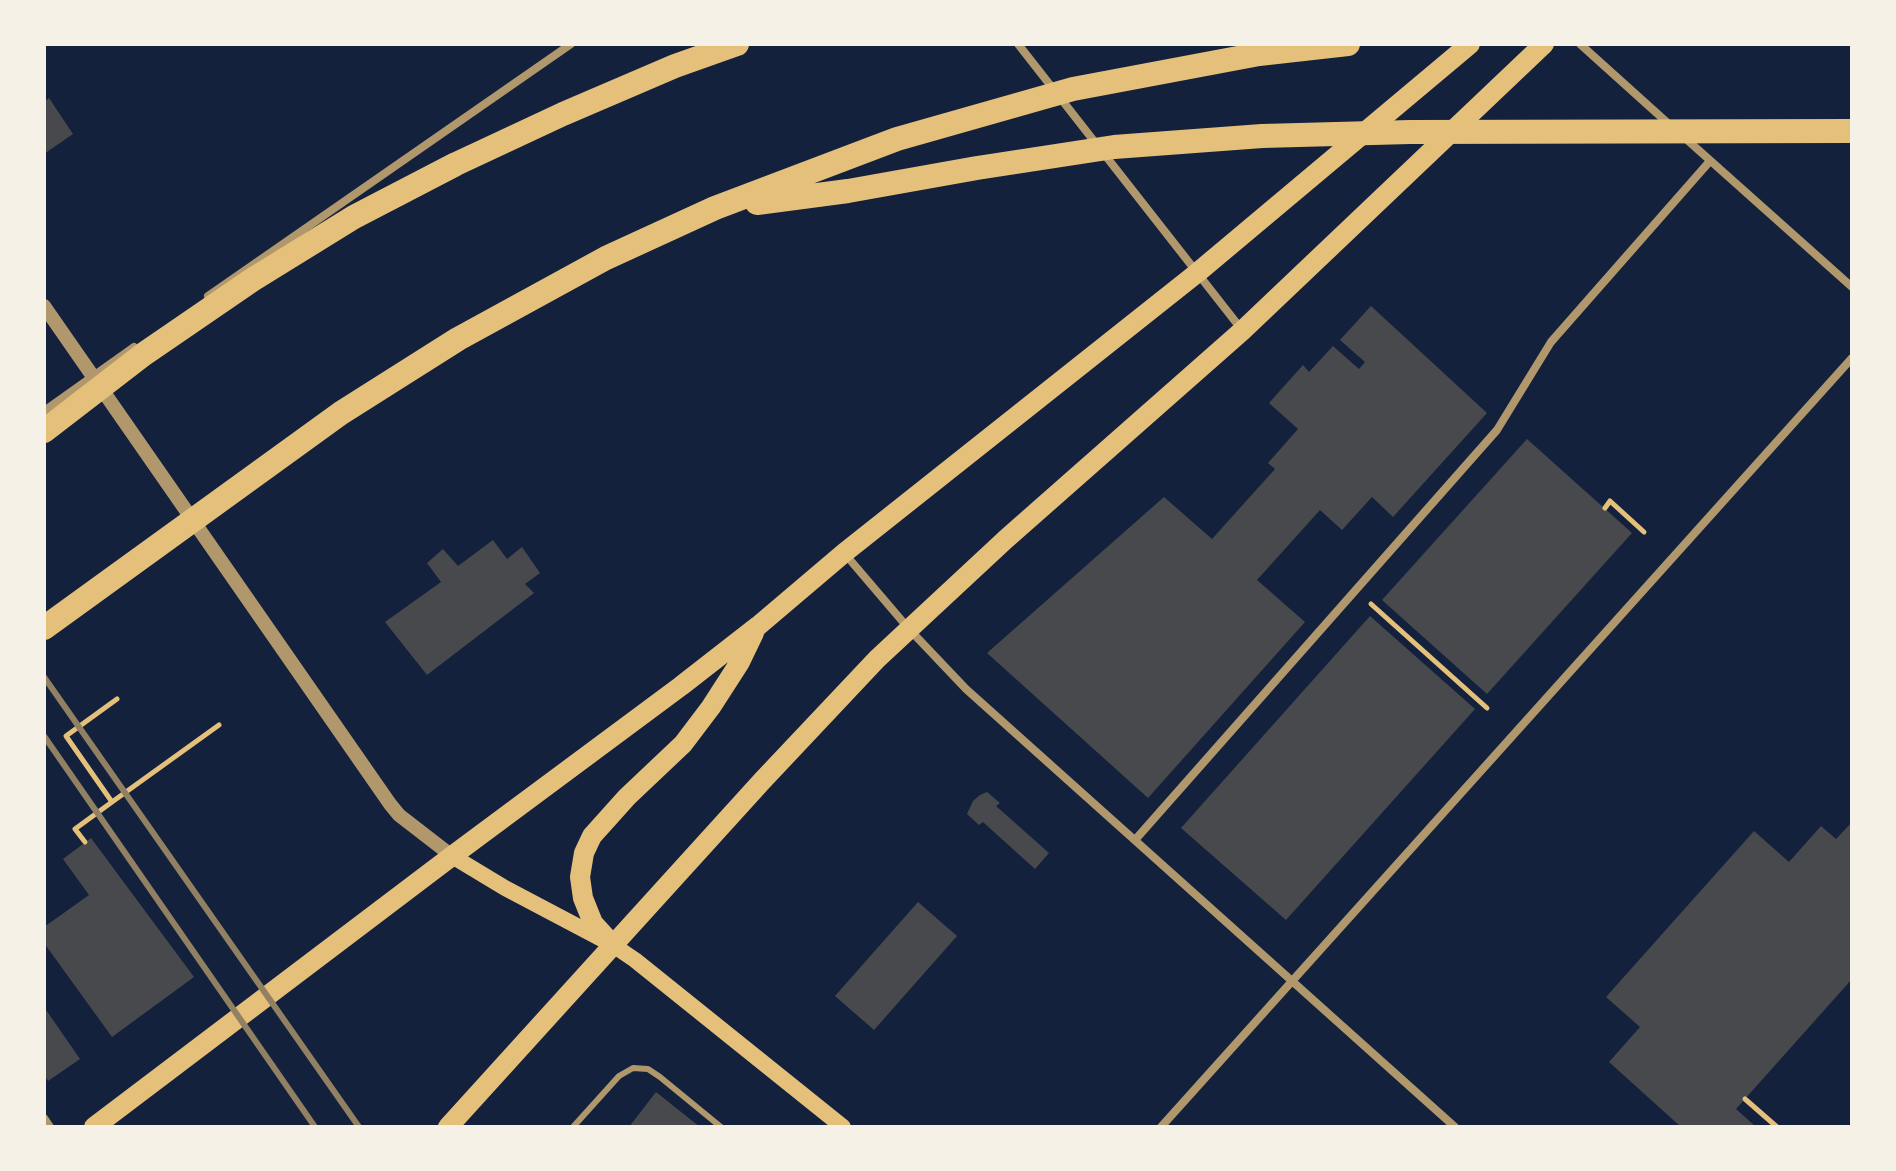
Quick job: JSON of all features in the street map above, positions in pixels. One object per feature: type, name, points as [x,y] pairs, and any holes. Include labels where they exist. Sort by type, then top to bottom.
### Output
[{"type":"highway","points":[[44,431],[144,354],[252,280],[354,217],[456,164],[563,114],[675,66],[737,44]]},
{"type":"highway","points":[[44,628],[341,413],[445,347],[606,258],[715,208],[897,139],[1073,89],[1259,54],[1348,44]]},
{"type":"highway","points":[[715,208],[848,191],[1114,147],[1262,136],[1410,132],[1852,131]]},
{"type":"main road","points":[[94,1127],[758,626],[844,553],[1197,273],[1470,44]]},
{"type":"main road","points":[[448,1127],[877,659],[1083,470],[1242,331],[1544,44]]},
{"type":"main road","points":[[613,945],[593,923],[583,898],[580,877],[584,853],[592,836],[627,797],[683,744],[740,662],[758,626]]},
{"type":"main road","points":[[452,856],[613,945],[843,1127]]},
{"type":"street","points":[[196,304],[571,44]]},
{"type":"street","points":[[1018,44],[1242,331]]},
{"type":"street","points":[[1580,44],[1852,287]]},
{"type":"street","points":[[1135,840],[1497,430],[1551,342],[1710,161]]},
{"type":"street","points":[[44,306],[390,804],[399,815],[452,856]]},
{"type":"street","points":[[44,411],[144,340]]},
{"type":"street","points":[[1161,1127],[1852,358]]},
{"type":"street","points":[[844,553],[966,689],[1455,1127]]},
{"type":"street","points":[[44,1118],[50,1127]]},
{"type":"lane","points":[[573,1127],[619,1076],[633,1068],[648,1069],[660,1077],[721,1127]]},
{"type":"path","points":[[1605,508],[1610,501],[1644,532]]},
{"type":"path","points":[[1356,590],[1487,708]]},
{"type":"path","points":[[112,802],[66,736],[117,699]]},
{"type":"path","points":[[85,842],[75,829],[219,725]]},
{"type":"path","points":[[1745,1099],[1773,1126]]},
{"type":"building","points":[[49,98],[73,134],[44,154],[44,102]]},
{"type":"building","points":[[1371,306],[1487,413],[1393,517],[1372,497],[1342,530],[1320,510],[1257,580],[1305,622],[1148,798],[987,653],[1164,497],[1212,539],[1275,469],[1268,463],[1298,429],[1269,403],[1303,365],[1309,372],[1333,346],[1359,369],[1365,362],[1340,340]]},
{"type":"building","points":[[1527,439],[1632,533],[1487,694],[1382,600]]},
{"type":"building","points":[[493,540],[507,559],[522,547],[540,573],[525,584],[534,593],[427,675],[385,622],[441,582],[427,563],[443,549],[458,566]]},
{"type":"building","points":[[1370,616],[1475,709],[1286,920],[1181,828]]},
{"type":"building","points":[[987,792],[1000,803],[996,806],[1049,853],[1035,869],[983,822],[979,825],[967,814],[973,801]]},
{"type":"building","points":[[1852,822],[1852,979],[1736,1109],[1756,1127],[1681,1127],[1609,1062],[1640,1027],[1606,997],[1754,831],[1789,862],[1821,826],[1836,839]]},
{"type":"building","points":[[91,838],[194,977],[112,1037],[44,943],[44,927],[89,895],[63,859]]},
{"type":"building","points":[[918,902],[957,936],[874,1030],[835,996]]},
{"type":"building","points":[[44,1007],[80,1059],[48,1081],[44,1075]]},
{"type":"building","points":[[656,1092],[700,1127],[629,1127]]},
{"type":"railway","points":[[44,677],[359,1127]]},
{"type":"railway","points":[[44,736],[315,1127]]}]
